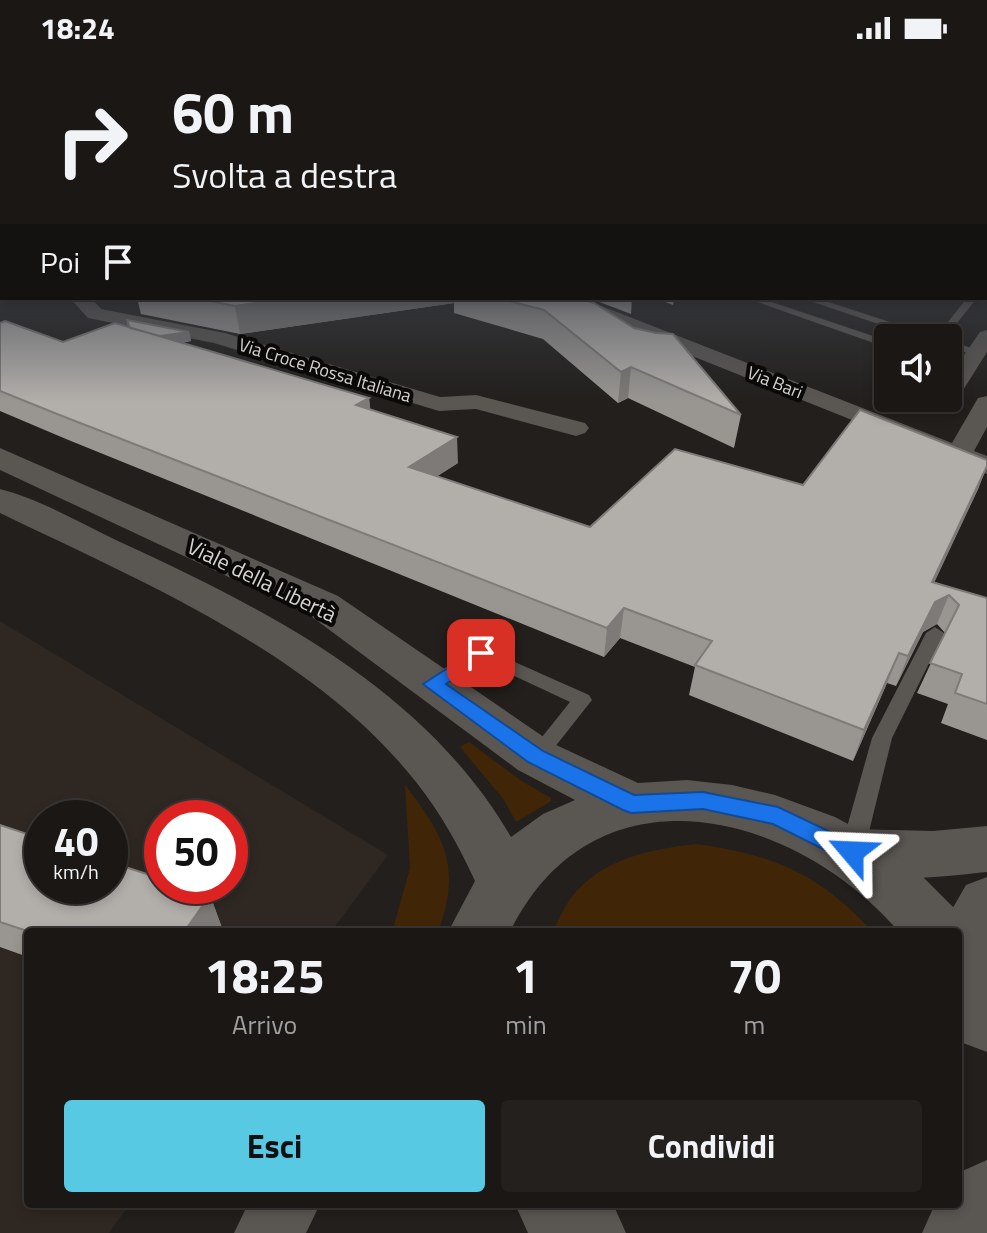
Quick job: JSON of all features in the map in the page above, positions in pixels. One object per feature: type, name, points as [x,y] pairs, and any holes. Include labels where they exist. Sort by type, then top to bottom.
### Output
[{"type":"main road","name":"Viale della Libertà","points":[[0,458],[323,605],[536,757],[631,804]]},
{"type":"main road","name":"Viale della Libertà","points":[[0,500],[228,611],[285,644],[352,692],[425,756],[485,840],[492,907]]},
{"type":"main road","name":"Viale della Libertà","points":[[492,907],[530,854],[560,831],[594,814],[631,804],[703,800],[778,816],[852,852],[909,898],[934,928]]},
{"type":"main road","points":[[852,852],[933,854],[987,849]]},
{"type":"main road","points":[[962,950],[987,903]]},
{"type":"main road","points":[[962,967],[987,1020]]},
{"type":"main road","points":[[558,1208],[586,1233]]},
{"type":"street","name":"Via Croce Rossa Italiana","points":[[82,300],[95,314],[218,337],[439,404],[476,402],[576,428]]},
{"type":"street","name":"Via Bari","points":[[569,300],[987,466]]},
{"type":"street","points":[[962,374],[982,344]]},
{"type":"street","points":[[959,455],[987,403]]},
{"type":"street","points":[[919,439],[937,412]]},
{"type":"street","points":[[266,1233],[285,1208]]},
{"type":"lane","points":[[757,300],[874,340]]},
{"type":"lane","points":[[812,300],[887,324]]},
{"type":"lane","points":[[951,324],[970,300]]},
{"type":"lane","points":[[962,343],[982,344]]},
{"type":"lane","points":[[682,361],[718,358]]},
{"type":"lane","points":[[852,852],[882,738],[935,633]]},
{"type":"lane","points":[[433,684],[481,653],[582,700],[536,757]]},
{"type":"shaded area","points":[[0,621],[388,855],[334,928],[24,928],[24,1208],[127,1208],[109,1233],[0,1233]]},
{"type":"shaded area","points":[[469,742],[523,782],[551,798],[551,801],[516,822],[504,800],[460,747]]},
{"type":"shaded area","points":[[405,785],[430,821],[446,854],[449,889],[439,928],[393,928],[410,868]]},
{"type":"shaded area","points":[[697,844],[773,861],[834,895],[869,928],[555,928],[570,899],[596,874],[628,858]]},
{"type":"building","points":[[205,300],[277,300],[235,306]]},
{"type":"building","points":[[506,300],[584,300],[634,328],[673,334],[741,415],[631,367],[621,372],[544,310]]},
{"type":"building","points":[[127,320],[189,332],[160,336],[130,328]]},
{"type":"building","points":[[5,321],[63,342],[115,323],[369,398],[356,405],[457,437],[409,467],[590,527],[675,449],[803,485],[860,410],[987,460],[987,466],[932,582],[987,598],[987,704],[955,693],[962,674],[930,663],[959,605],[949,595],[935,602],[908,656],[899,653],[864,730],[695,665],[712,641],[624,608],[607,628],[0,391],[0,323]]},
{"type":"building","points":[[0,825],[24,833],[24,904],[128,904],[128,868],[144,873],[144,904],[204,904],[187,928],[24,930],[0,922]]},
{"type":"route","points":[[481,653],[433,684],[536,757],[631,804],[703,800],[778,816],[852,852]]}]
